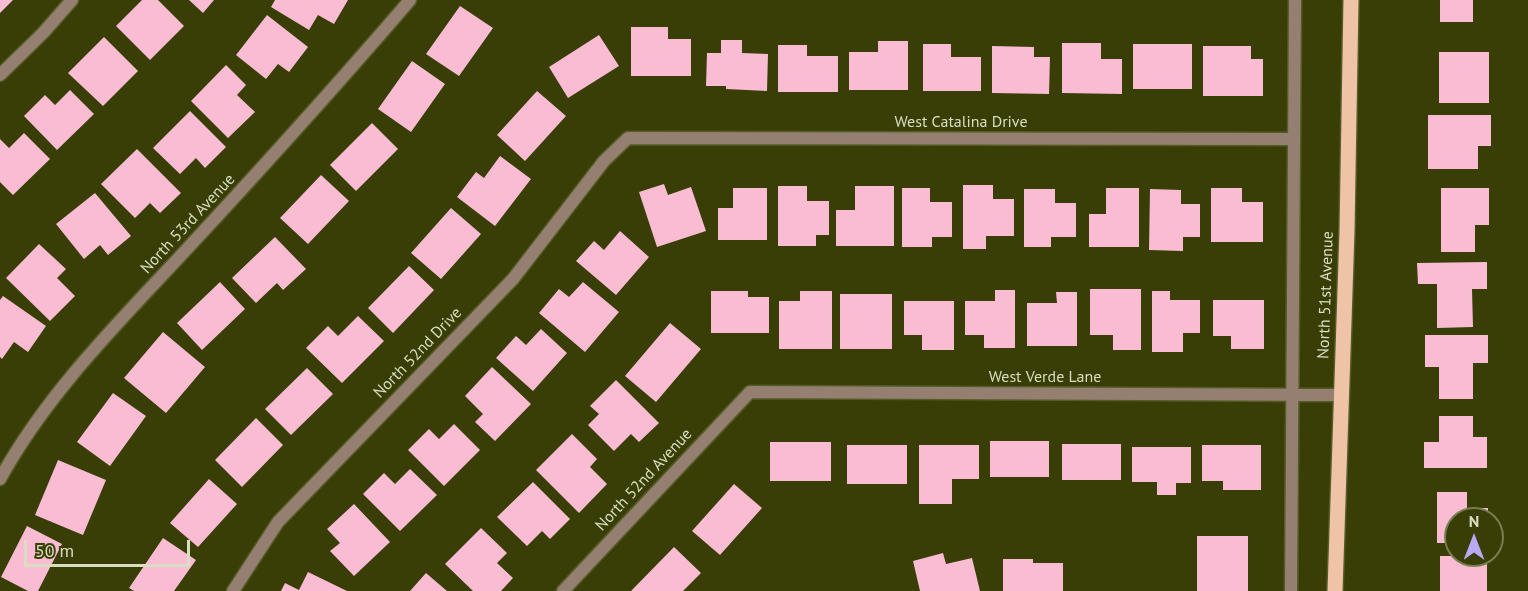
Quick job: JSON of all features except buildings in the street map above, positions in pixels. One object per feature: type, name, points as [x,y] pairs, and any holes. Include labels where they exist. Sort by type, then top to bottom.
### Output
[{"type":"main road","name":"North 51st Avenue","points":[[1335,591],[1347,231],[1350,0]]},
{"type":"street","points":[[0,75],[43,33],[72,0]]},
{"type":"street","name":"North 53rd Avenue","points":[[0,479],[18,447],[71,375],[278,151],[410,0]]},
{"type":"street","name":"North 51st Avenue","points":[[1291,591],[1294,0]]},
{"type":"street","name":"West Catalina Drive","points":[[628,138],[1294,140]]},
{"type":"street","name":"North 52nd Drive","points":[[233,591],[278,522],[513,279],[604,161],[628,138]]},
{"type":"street","name":"West Verde Lane","points":[[750,392],[1340,395]]},
{"type":"street","name":"North 52nd Avenue","points":[[563,591],[750,392]]}]
